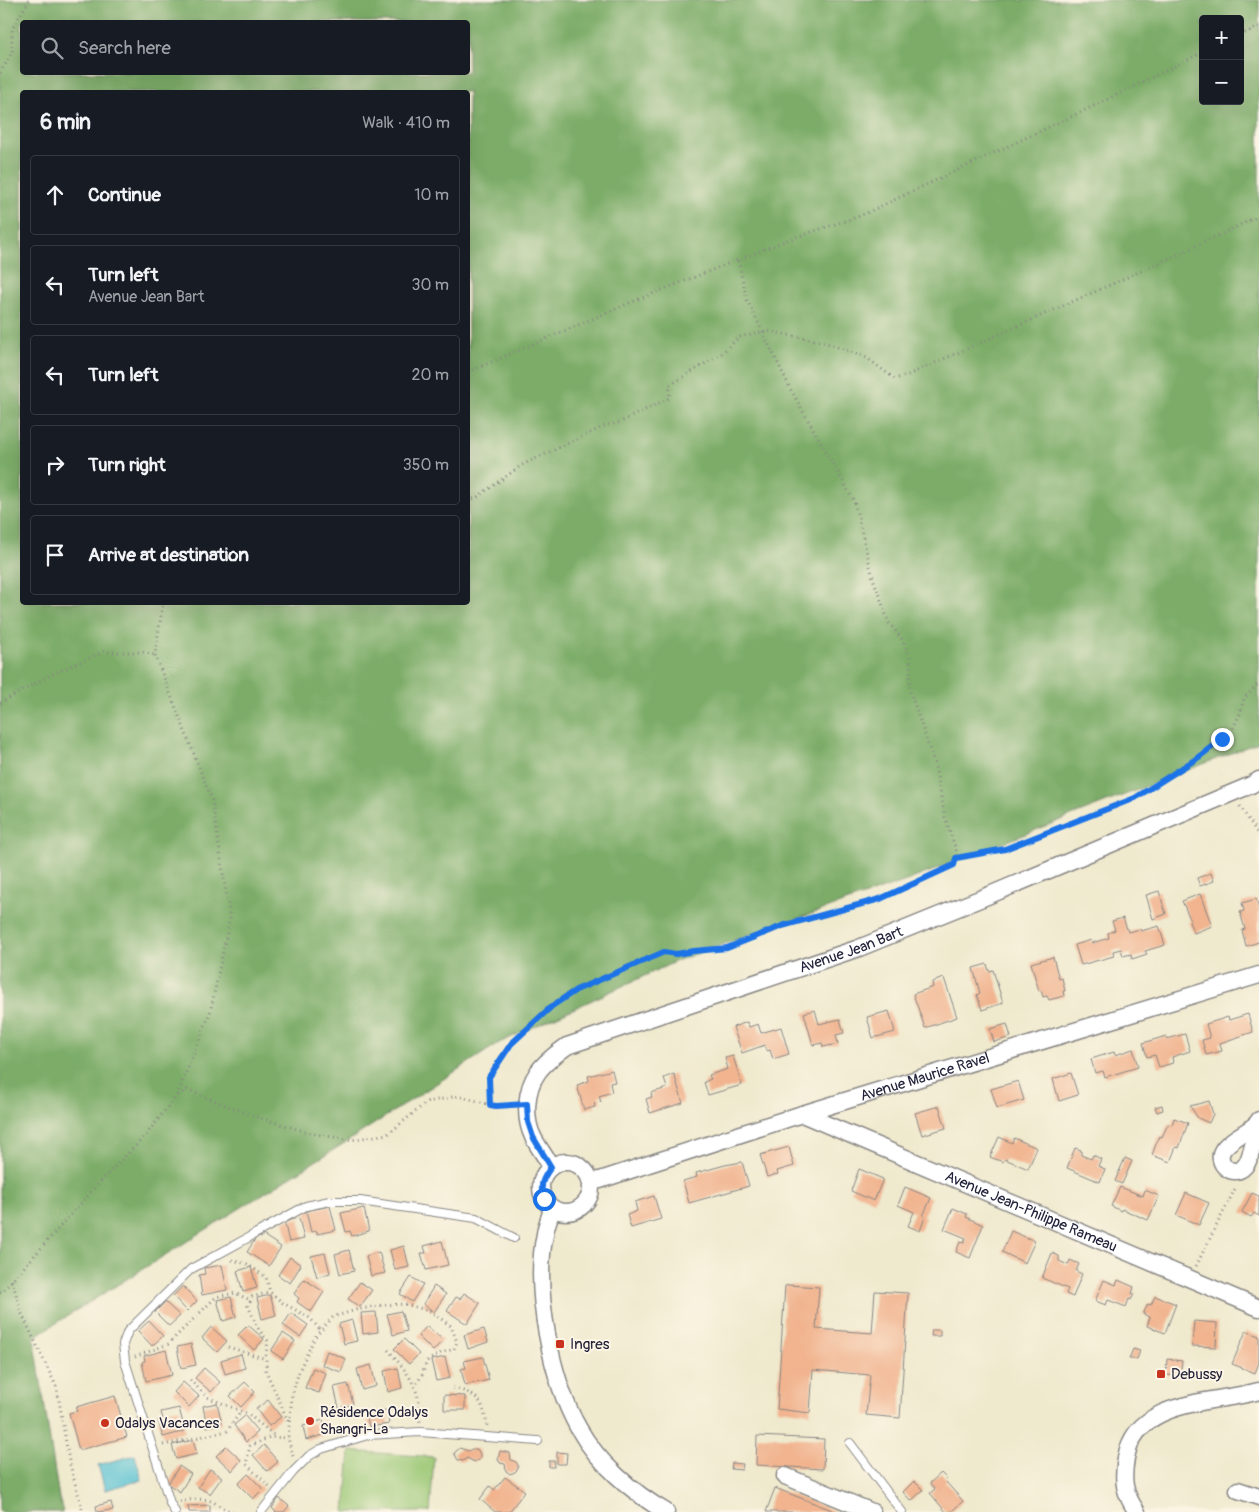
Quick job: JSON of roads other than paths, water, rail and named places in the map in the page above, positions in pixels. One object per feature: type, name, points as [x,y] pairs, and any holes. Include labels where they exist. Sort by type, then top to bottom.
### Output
[{"type":"street","name":"Avenue Jean Bart","points":[[551,1167],[533,1137],[528,1122],[527,1104],[537,1074],[552,1057],[567,1046],[859,948],[992,894],[1259,780]]},
{"type":"street","name":"Avenue Maurice Ravel","points":[[591,1181],[600,1180],[802,1114],[1259,975]]},
{"type":"street","name":"Avenue Jean-Philippe Rameau","points":[[802,1114],[1259,1308]]},
{"type":"street","points":[[1259,1121],[1248,1161],[1242,1170],[1234,1172],[1227,1169],[1221,1157],[1223,1149],[1259,1121]]},
{"type":"street","points":[[558,1164],[574,1164],[582,1167],[591,1181],[589,1198],[578,1210],[560,1212],[552,1209],[544,1199],[541,1186],[542,1179],[551,1167],[558,1164]]},
{"type":"street","points":[[552,1209],[545,1233],[541,1287],[551,1353],[568,1408],[579,1430],[604,1461],[632,1489],[666,1512]]},
{"type":"street","points":[[1137,1512],[1128,1499],[1123,1472],[1127,1452],[1134,1436],[1147,1421],[1166,1411],[1209,1400],[1259,1391]]},
{"type":"street","points":[[785,1476],[872,1512]]},
{"type":"street","points":[[1238,1490],[1259,1497]]},
{"type":"lane","points":[[175,1512],[152,1447],[123,1344],[128,1331],[191,1269],[306,1206],[330,1201],[360,1201],[476,1218],[514,1238]]},
{"type":"lane","points":[[261,1512],[308,1456],[321,1449],[368,1435],[420,1432],[538,1441]]},
{"type":"lane","points":[[850,1443],[902,1512]]},
{"type":"water","points":[[135,1455],[142,1480],[105,1490],[98,1465]]},
{"type":"place","name":"Ingres","points":[[560,1344]]},
{"type":"place","name":"Debussy","points":[[1161,1374]]},
{"type":"place","name":"Résidence Odalys Shangri-La","points":[[310,1421]]},
{"type":"place","name":"Odalys Vacances","points":[[105,1423]]}]
